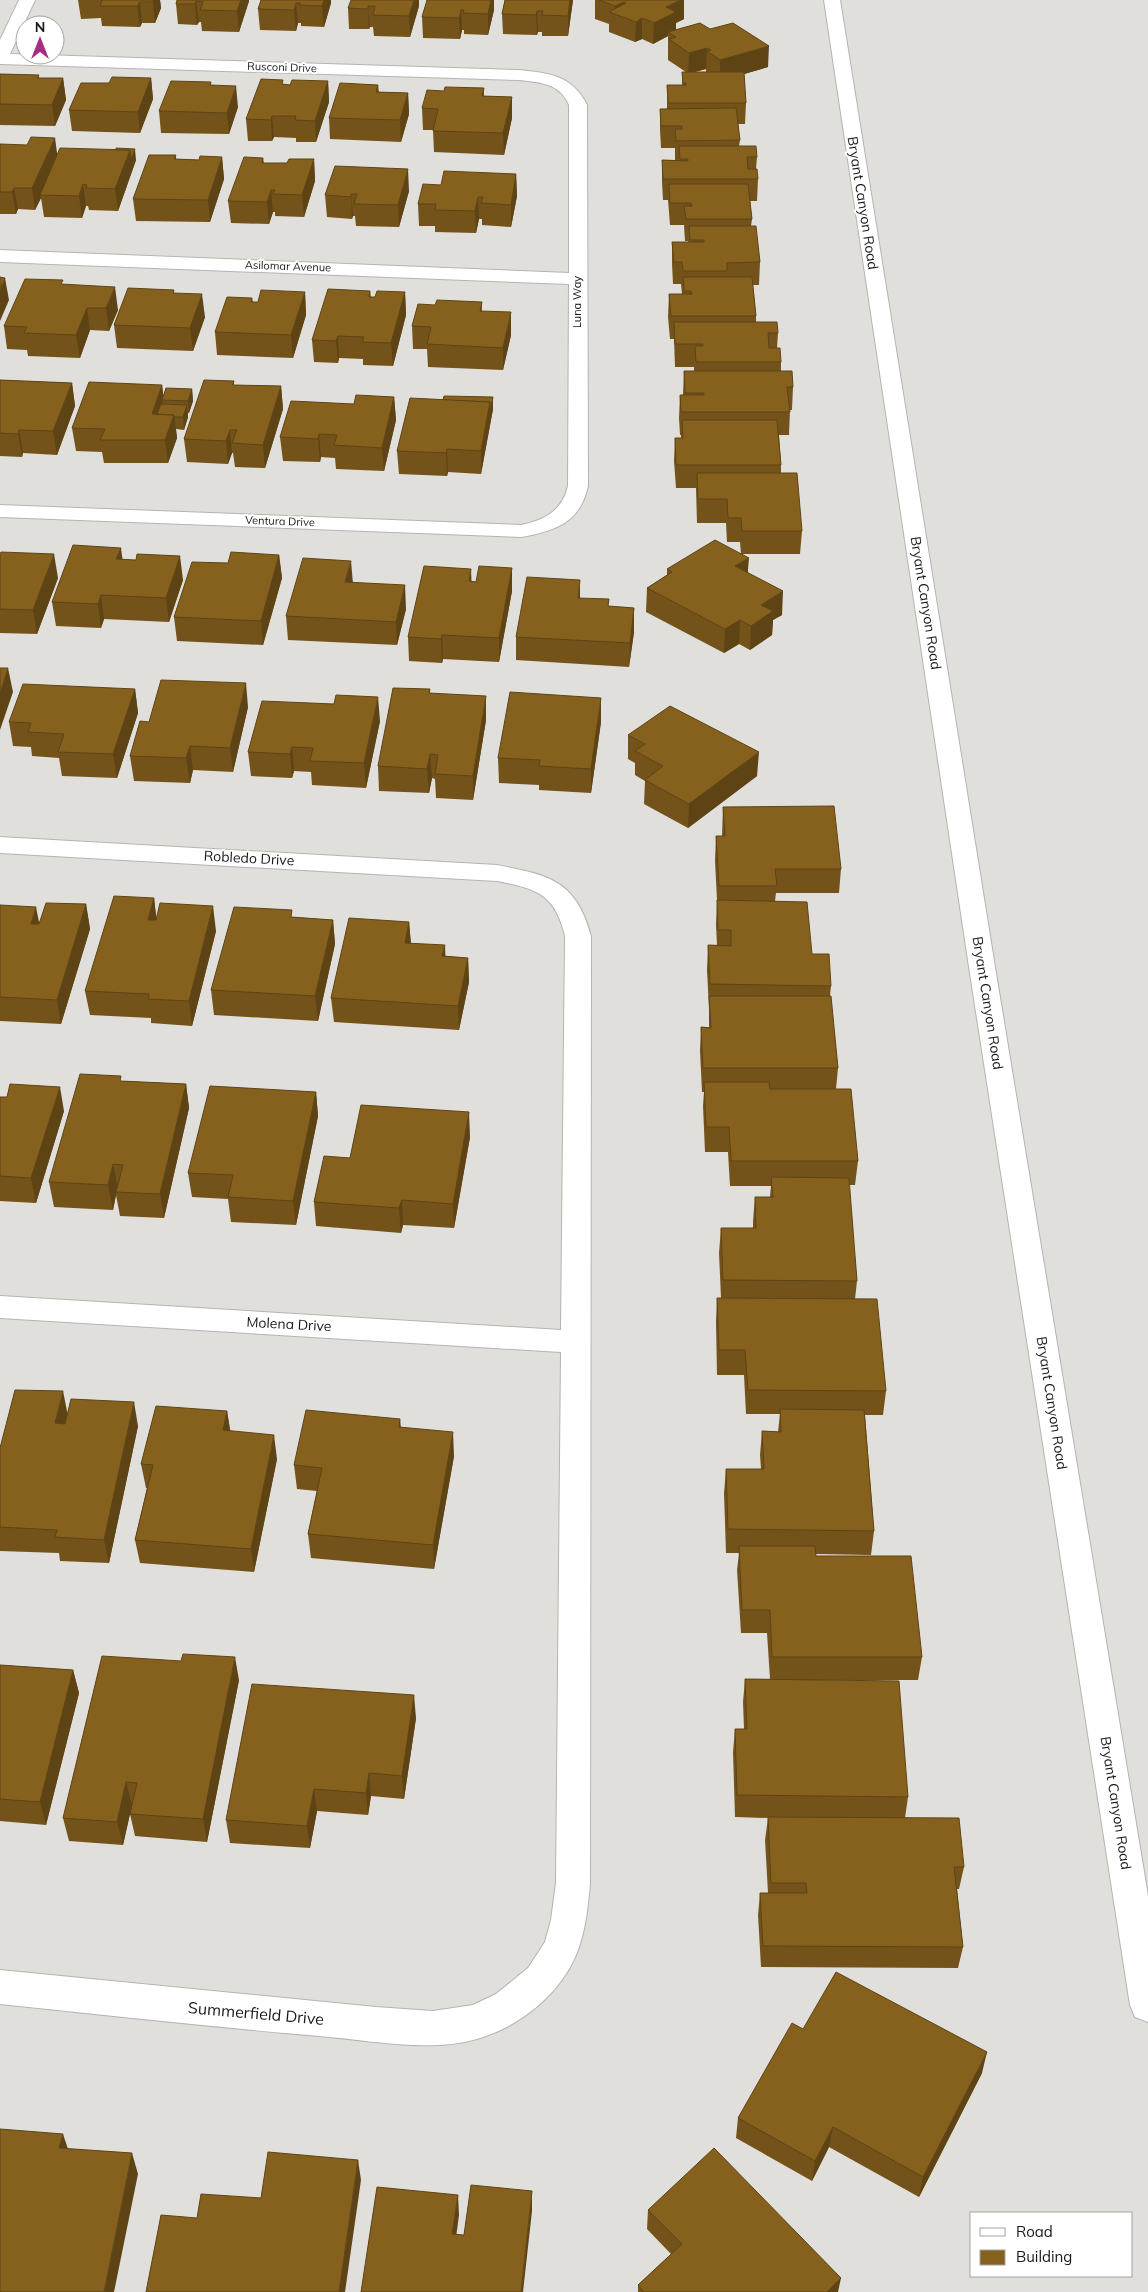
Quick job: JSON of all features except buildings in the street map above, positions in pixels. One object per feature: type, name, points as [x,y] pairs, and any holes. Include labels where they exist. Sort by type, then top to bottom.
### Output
[{"type":"street","points":[[0,58],[28,0]]},
{"type":"street","name":"Bryant Canyon Road","points":[[832,0],[984,976],[1148,2005]]},
{"type":"street","name":"Rusconi Drive","points":[[0,58],[518,75],[537,76],[562,83]]},
{"type":"street","name":"Luna Way","points":[[558,520],[568,512],[574,503],[578,486],[578,105],[575,95],[562,83]]},
{"type":"street","name":"Asilomar Avenue","points":[[0,256],[577,279]]},
{"type":"street","name":"Ventura Drive","points":[[0,511],[500,531],[536,528],[558,520]]},
{"type":"street","name":"Robledo Drive","points":[[0,845],[497,873],[534,882],[558,894],[568,903],[575,917],[578,936],[578,1342]]},
{"type":"street","name":"Molena Drive","points":[[0,1307],[578,1342]]},
{"type":"street","name":"Summerfield Drive","points":[[0,1987],[240,2012],[433,2028],[476,2022],[510,2006],[541,1980],[560,1949],[569,1920],[573,1882],[578,1342]]}]
